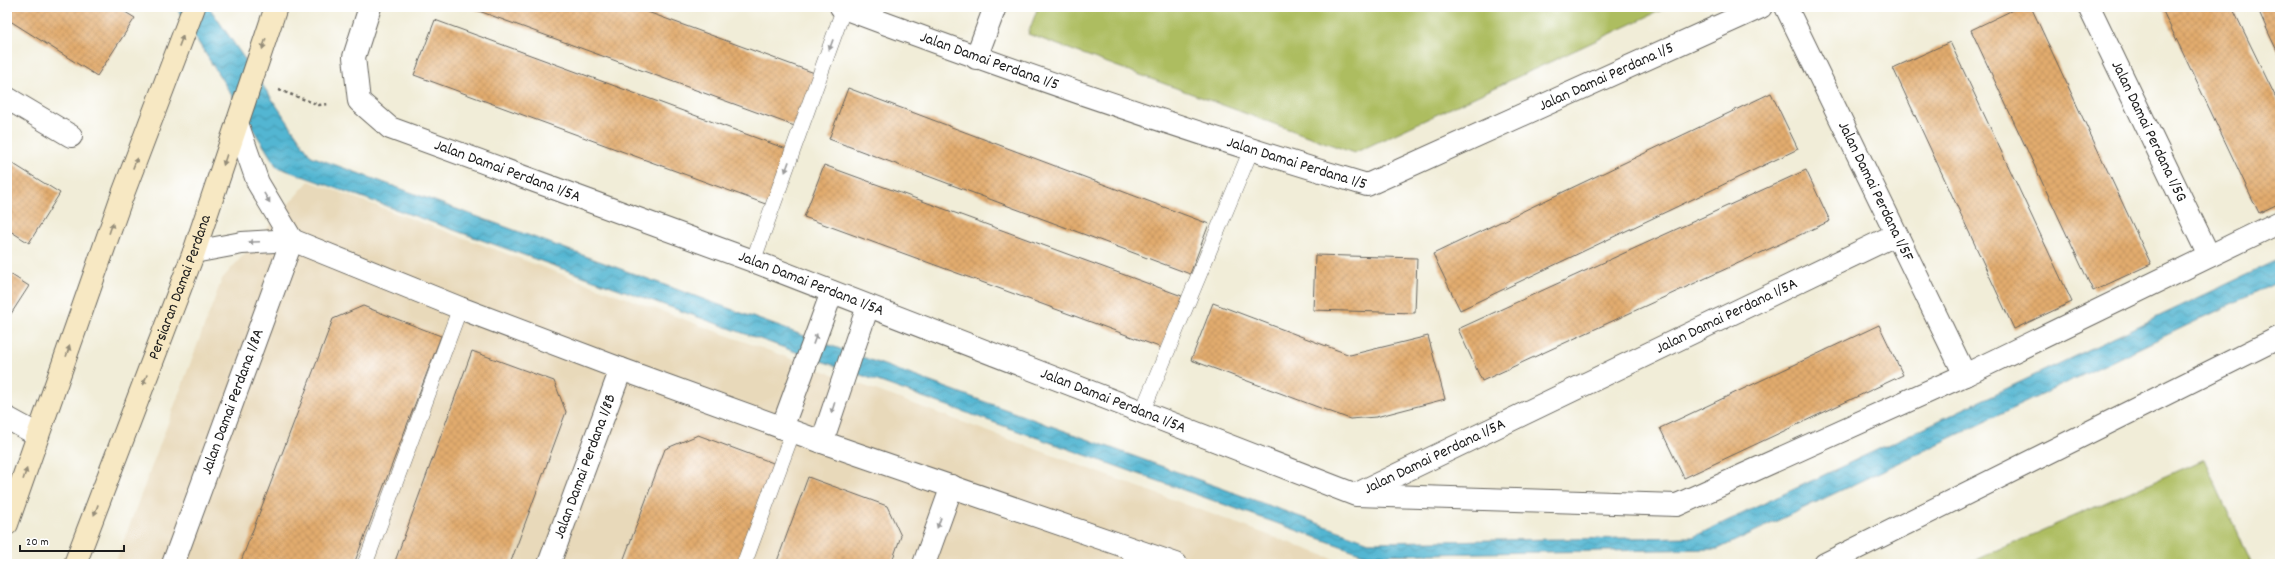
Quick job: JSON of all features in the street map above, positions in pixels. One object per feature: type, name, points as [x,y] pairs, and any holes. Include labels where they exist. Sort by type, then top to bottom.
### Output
[{"type":"main road","points":[[7,524],[121,199],[194,7]]},
{"type":"main road","name":"Persiaran Damai Perdana","points":[[75,564],[194,252],[276,7]]},
{"type":"street","points":[[359,101],[354,57],[370,7]]},
{"type":"street","points":[[976,58],[995,7]]},
{"type":"street","name":"Jalan Damai Perdana 1/5","points":[[842,8],[976,58],[1251,150],[1367,186],[1761,7]]},
{"type":"street","name":"Jalan Damai Perdana 1/5F","points":[[1786,7],[1964,375]]},
{"type":"street","name":"Jalan Damai Perdana 1/5G","points":[[2089,7],[2209,256]]},
{"type":"street","points":[[7,98],[71,136]]},
{"type":"street","name":"Jalan Damai Perdana 1/5A","points":[[359,101],[390,128],[753,261],[1356,495],[1895,234]]},
{"type":"street","points":[[237,122],[258,183],[292,240]]},
{"type":"street","points":[[1356,495],[1677,505],[1964,375],[2280,222]]},
{"type":"street","points":[[194,252],[242,243],[292,240],[460,308],[787,430],[952,486],[1132,556],[1176,564]]},
{"type":"street","name":"Jalan Damai Perdana 1/8A","points":[[172,564],[292,240]]},
{"type":"street","points":[[787,430],[806,362],[832,292]]},
{"type":"street","points":[[822,442],[868,306]]},
{"type":"street","points":[[1825,564],[2280,337]]},
{"type":"street","name":"Jalan Damai Perdana 1/8B","points":[[549,564],[621,369]]},
{"type":"street","points":[[7,418],[38,435]]},
{"type":"street","points":[[924,564],[952,486]]},
{"type":"lane","points":[[753,261],[842,8]]},
{"type":"lane","points":[[1142,412],[1251,150]]},
{"type":"lane","points":[[365,564],[460,308]]},
{"type":"lane","points":[[744,564],[787,430]]},
{"type":"path","points":[[252,80],[319,105],[359,101]]},
{"type":"shaded area","points":[[309,181],[1347,564],[115,564],[222,279]]},
{"type":"green space","points":[[1038,7],[1668,7],[1354,153],[1028,34]]},
{"type":"green space","points":[[2204,459],[2251,564],[1966,564]]},
{"type":"water","points":[[176,7],[209,7],[311,156],[1369,542],[1693,537],[2280,259],[2280,281],[1718,549],[1366,555],[277,167]]},
{"type":"building","points":[[7,7],[117,7],[135,18],[97,76],[7,19]]},
{"type":"building","points":[[468,7],[634,7],[820,75],[800,128]]},
{"type":"building","points":[[2019,7],[2031,7],[2151,264],[2093,291],[1971,30]]},
{"type":"building","points":[[2161,7],[2232,7],[2280,106],[2280,203],[2259,213]]},
{"type":"building","points":[[2257,7],[2280,7],[2280,57],[2269,34]]},
{"type":"building","points":[[435,20],[792,151],[771,206],[414,75]]},
{"type":"building","points":[[1950,42],[2072,302],[2014,329],[1893,68]]},
{"type":"building","points":[[848,88],[1209,224],[1190,274],[829,139]]},
{"type":"building","points":[[1771,93],[1798,149],[1460,310],[1433,254]]},
{"type":"building","points":[[7,160],[60,193],[29,243],[7,229]]},
{"type":"building","points":[[824,165],[1182,296],[1162,348],[804,217]]},
{"type":"building","points":[[1806,170],[1830,221],[1482,381],[1458,329]]},
{"type":"building","points":[[1315,255],[1417,258],[1415,313],[1313,310]]},
{"type":"building","points":[[7,272],[29,286],[7,320]]},
{"type":"building","points":[[1213,303],[1350,355],[1428,336],[1445,399],[1376,417],[1350,419],[1191,360]]},
{"type":"building","points":[[363,306],[441,336],[354,564],[240,564],[333,319]]},
{"type":"building","points":[[1879,325],[1903,375],[1684,478],[1660,428]]},
{"type":"building","points":[[472,351],[554,381],[566,412],[510,564],[394,564]]},
{"type":"building","points":[[698,435],[776,464],[738,564],[622,564],[665,449]]},
{"type":"building","points":[[808,477],[887,506],[901,536],[891,564],[776,564]]},
{"type":"building","points":[[1029,561],[1038,564],[1021,564]]}]
